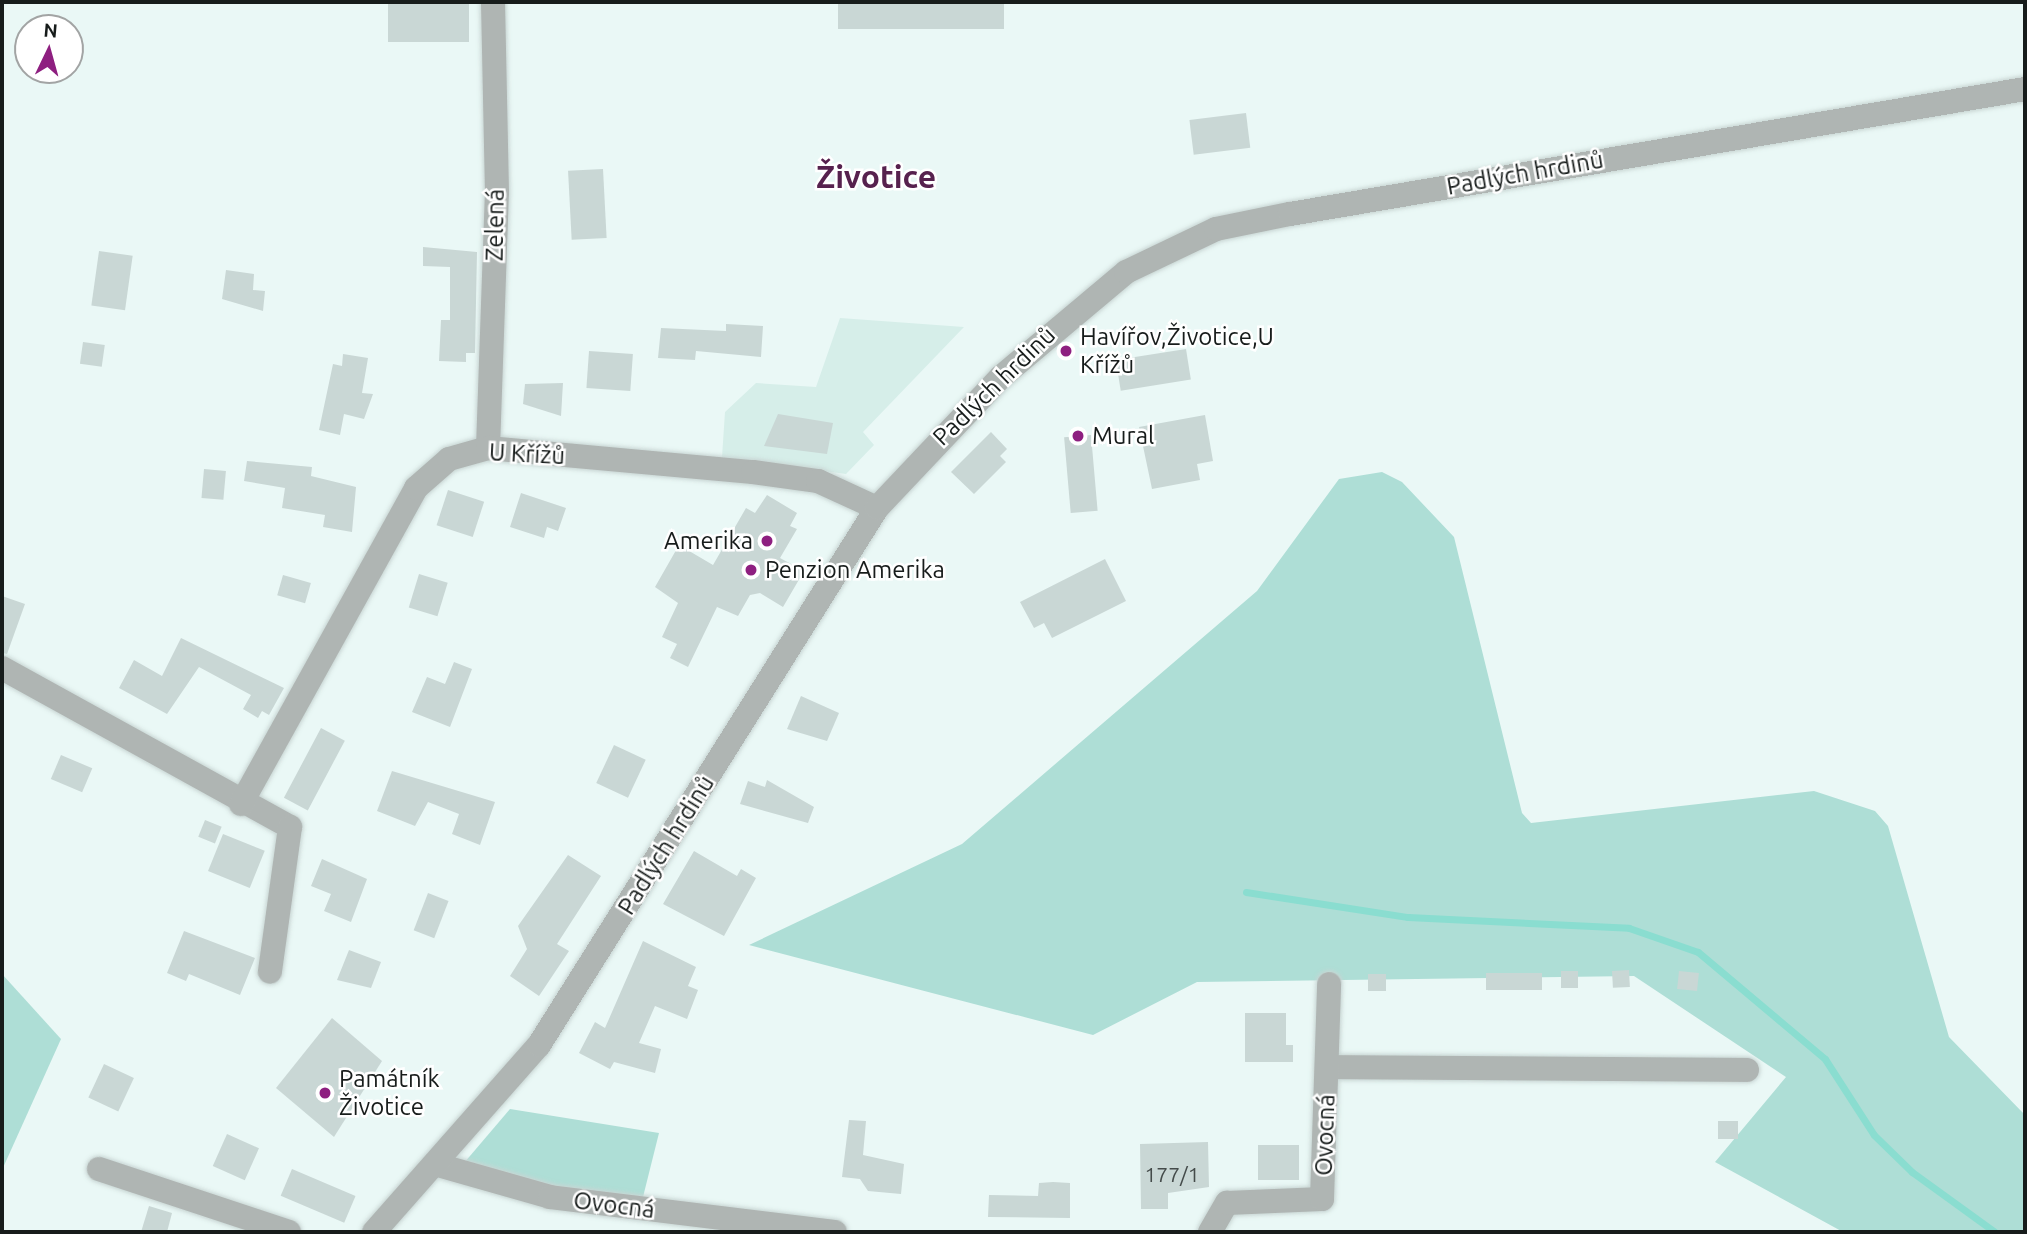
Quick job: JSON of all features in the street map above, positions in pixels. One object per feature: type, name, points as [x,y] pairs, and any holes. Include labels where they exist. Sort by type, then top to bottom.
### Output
[{"type":"street","name":"Zelená","points":[[488,448],[497,193],[493,2]]},
{"type":"street","name":"Padlých hrdinů","points":[[374,1232],[438,1165],[539,1045],[877,508],[940,436],[1066,319],[1126,272],[1216,229],[2025,89]]},
{"type":"street","name":"U Křížů","points":[[241,804],[416,488],[449,459],[488,448],[818,481],[877,508]]},
{"type":"street","points":[[2,668],[241,804],[290,827],[270,972]]},
{"type":"street","name":"Ovocná","points":[[1210,1232],[1227,1203],[1322,1199],[1329,984]]},
{"type":"street","points":[[1327,1067],[1747,1070]]},
{"type":"street","name":"Ovocná","points":[[438,1165],[550,1197],[835,1232]]},
{"type":"street","points":[[99,1169],[289,1232]]},
{"type":"shaded area","points":[[840,318],[964,327],[863,432],[874,445],[846,474],[722,457],[725,412],[756,383],[816,387]]},
{"type":"green space","points":[[1382,472],[1402,482],[1454,537],[1522,813],[1531,823],[1814,791],[1875,811],[1888,826],[1949,1037],[2025,1115],[2025,1232],[1843,1232],[1715,1162],[1786,1077],[1634,976],[1197,982],[1093,1035],[749,945],[962,844],[1257,591],[1339,479]]},
{"type":"green space","points":[[2,974],[61,1039],[2,1170]]},
{"type":"green space","points":[[510,1109],[659,1133],[641,1205],[467,1170],[464,1163]]},
{"type":"building","points":[[388,2],[469,2],[469,42],[388,42]]},
{"type":"building","points":[[838,2],[1004,2],[1004,29],[838,29]]},
{"type":"building","points":[[1246,113],[1250,148],[1194,155],[1189,120]]},
{"type":"building","points":[[603,169],[607,238],[572,240],[568,171]]},
{"type":"building","points":[[423,247],[477,252],[475,353],[466,353],[466,362],[439,361],[441,320],[450,320],[450,267],[423,266]]},
{"type":"building","points":[[99,251],[133,256],[125,310],[91,305]]},
{"type":"building","points":[[226,270],[254,274],[253,290],[265,291],[263,311],[222,299]]},
{"type":"building","points":[[726,324],[763,326],[761,357],[696,351],[695,360],[658,358],[661,328],[726,331]]},
{"type":"building","points":[[83,342],[105,345],[102,367],[80,364]]},
{"type":"building","points":[[1186,349],[1191,380],[1121,391],[1116,360]]},
{"type":"building","points":[[589,351],[633,354],[630,391],[586,388]]},
{"type":"building","points":[[343,354],[368,358],[362,393],[373,394],[364,419],[344,414],[340,435],[319,430],[333,364],[342,366]]},
{"type":"building","points":[[563,383],[561,416],[523,404],[525,384]]},
{"type":"building","points":[[778,414],[833,423],[827,454],[764,446]]},
{"type":"building","points":[[1205,415],[1213,461],[1197,464],[1200,480],[1152,489],[1139,427]]},
{"type":"building","points":[[991,432],[1007,449],[1000,456],[1006,462],[974,494],[951,472]]},
{"type":"building","points":[[1091,435],[1098,511],[1071,513],[1064,437]]},
{"type":"building","points":[[247,461],[312,467],[311,476],[356,487],[352,532],[323,527],[325,515],[282,508],[285,488],[244,481]]},
{"type":"building","points":[[204,469],[226,471],[223,500],[201,498]]},
{"type":"building","points":[[448,490],[484,502],[473,537],[437,525]]},
{"type":"building","points":[[521,493],[566,508],[558,531],[547,527],[544,538],[510,527]]},
{"type":"building","points":[[767,495],[797,513],[790,526],[797,529],[780,558],[804,571],[783,607],[760,593],[750,595],[738,616],[717,607],[688,667],[670,658],[677,644],[662,637],[678,603],[655,587],[679,545],[713,565],[746,508],[755,513]]},
{"type":"building","points":[[1105,559],[1126,601],[1052,638],[1044,623],[1034,628],[1020,602]]},
{"type":"building","points":[[419,574],[448,583],[437,616],[409,607]]},
{"type":"building","points":[[283,575],[311,583],[305,603],[277,595]]},
{"type":"building","points":[[2,596],[25,604],[7,654],[2,653]]},
{"type":"building","points":[[181,638],[284,688],[269,715],[262,711],[258,718],[243,709],[251,695],[199,667],[167,714],[119,688],[134,660],[162,676]]},
{"type":"building","points":[[454,662],[472,669],[450,727],[412,712],[427,677],[445,684]]},
{"type":"building","points":[[801,696],[839,713],[827,741],[787,729]]},
{"type":"building","points":[[321,728],[345,741],[308,810],[284,798]]},
{"type":"building","points":[[614,745],[646,760],[628,798],[596,783]]},
{"type":"building","points":[[61,755],[92,768],[82,792],[51,779]]},
{"type":"building","points":[[392,771],[495,802],[480,845],[452,834],[459,814],[428,802],[415,826],[377,811]]},
{"type":"building","points":[[767,780],[814,807],[808,823],[740,804],[748,781],[765,787]]},
{"type":"building","points":[[205,820],[222,827],[215,843],[198,837]]},
{"type":"building","points":[[223,834],[265,851],[250,888],[208,871]]},
{"type":"building","points":[[694,851],[737,876],[741,869],[756,878],[724,936],[663,904]]},
{"type":"building","points":[[568,855],[601,876],[557,944],[569,951],[539,996],[510,976],[527,949],[518,926]]},
{"type":"building","points":[[322,859],[367,879],[351,922],[324,911],[331,894],[311,886]]},
{"type":"building","points":[[428,893],[449,901],[434,938],[414,930]]},
{"type":"building","points":[[184,931],[255,958],[240,995],[189,974],[186,981],[167,973]]},
{"type":"building","points":[[643,941],[696,967],[688,986],[698,990],[687,1019],[655,1006],[639,1043],[661,1049],[655,1073],[614,1062],[610,1069],[579,1053],[595,1022],[605,1028]]},
{"type":"building","points":[[349,950],[381,962],[371,988],[337,980]]},
{"type":"building","points":[[1629,970],[1630,987],[1613,988],[1612,971]]},
{"type":"building","points":[[1561,971],[1578,971],[1578,988],[1561,988]]},
{"type":"building","points":[[1679,971],[1699,973],[1697,991],[1677,989]]},
{"type":"building","points":[[1486,973],[1542,973],[1542,990],[1486,990]]},
{"type":"building","points":[[1368,974],[1386,974],[1386,991],[1368,991]]},
{"type":"building","points":[[1245,1013],[1286,1013],[1286,1045],[1293,1045],[1293,1062],[1245,1062]]},
{"type":"building","points":[[332,1018],[382,1061],[334,1137],[276,1088]]},
{"type":"building","points":[[104,1064],[134,1078],[118,1111],[88,1098]]},
{"type":"building","points":[[849,1120],[866,1121],[863,1155],[904,1164],[901,1194],[868,1191],[860,1179],[842,1177]]},
{"type":"building","points":[[1718,1121],[1738,1121],[1738,1139],[1718,1139]]},
{"type":"building","points":[[227,1134],[259,1148],[245,1180],[213,1166]]},
{"type":"building","points":[[1208,1142],[1209,1187],[1168,1193],[1168,1209],[1141,1209],[1140,1144]]},
{"type":"building","points":[[1258,1145],[1299,1145],[1299,1180],[1258,1180]]},
{"type":"building","points":[[292,1169],[356,1196],[344,1223],[281,1196]]},
{"type":"building","points":[[1039,1183],[1070,1183],[1070,1218],[988,1217],[989,1195],[1038,1196]]},
{"type":"building","points":[[149,1206],[172,1213],[167,1232],[141,1232]]},
{"type":"waterway","points":[[1246,892],[1408,917],[1629,928],[1698,952],[1825,1059],[1874,1135],[1912,1172],[1995,1232]]},
{"type":"place","name":"Havířov,Životice,U Křížů","points":[[1066,351]]},
{"type":"place","name":"Mural","points":[[1078,436]]},
{"type":"place","name":"Amerika","points":[[767,541]]},
{"type":"place","name":"Penzion Amerika","points":[[751,570]]},
{"type":"place","name":"Památník Životice","points":[[325,1093]]},
{"type":"district","name":"Životice","points":[[876,176]]}]
